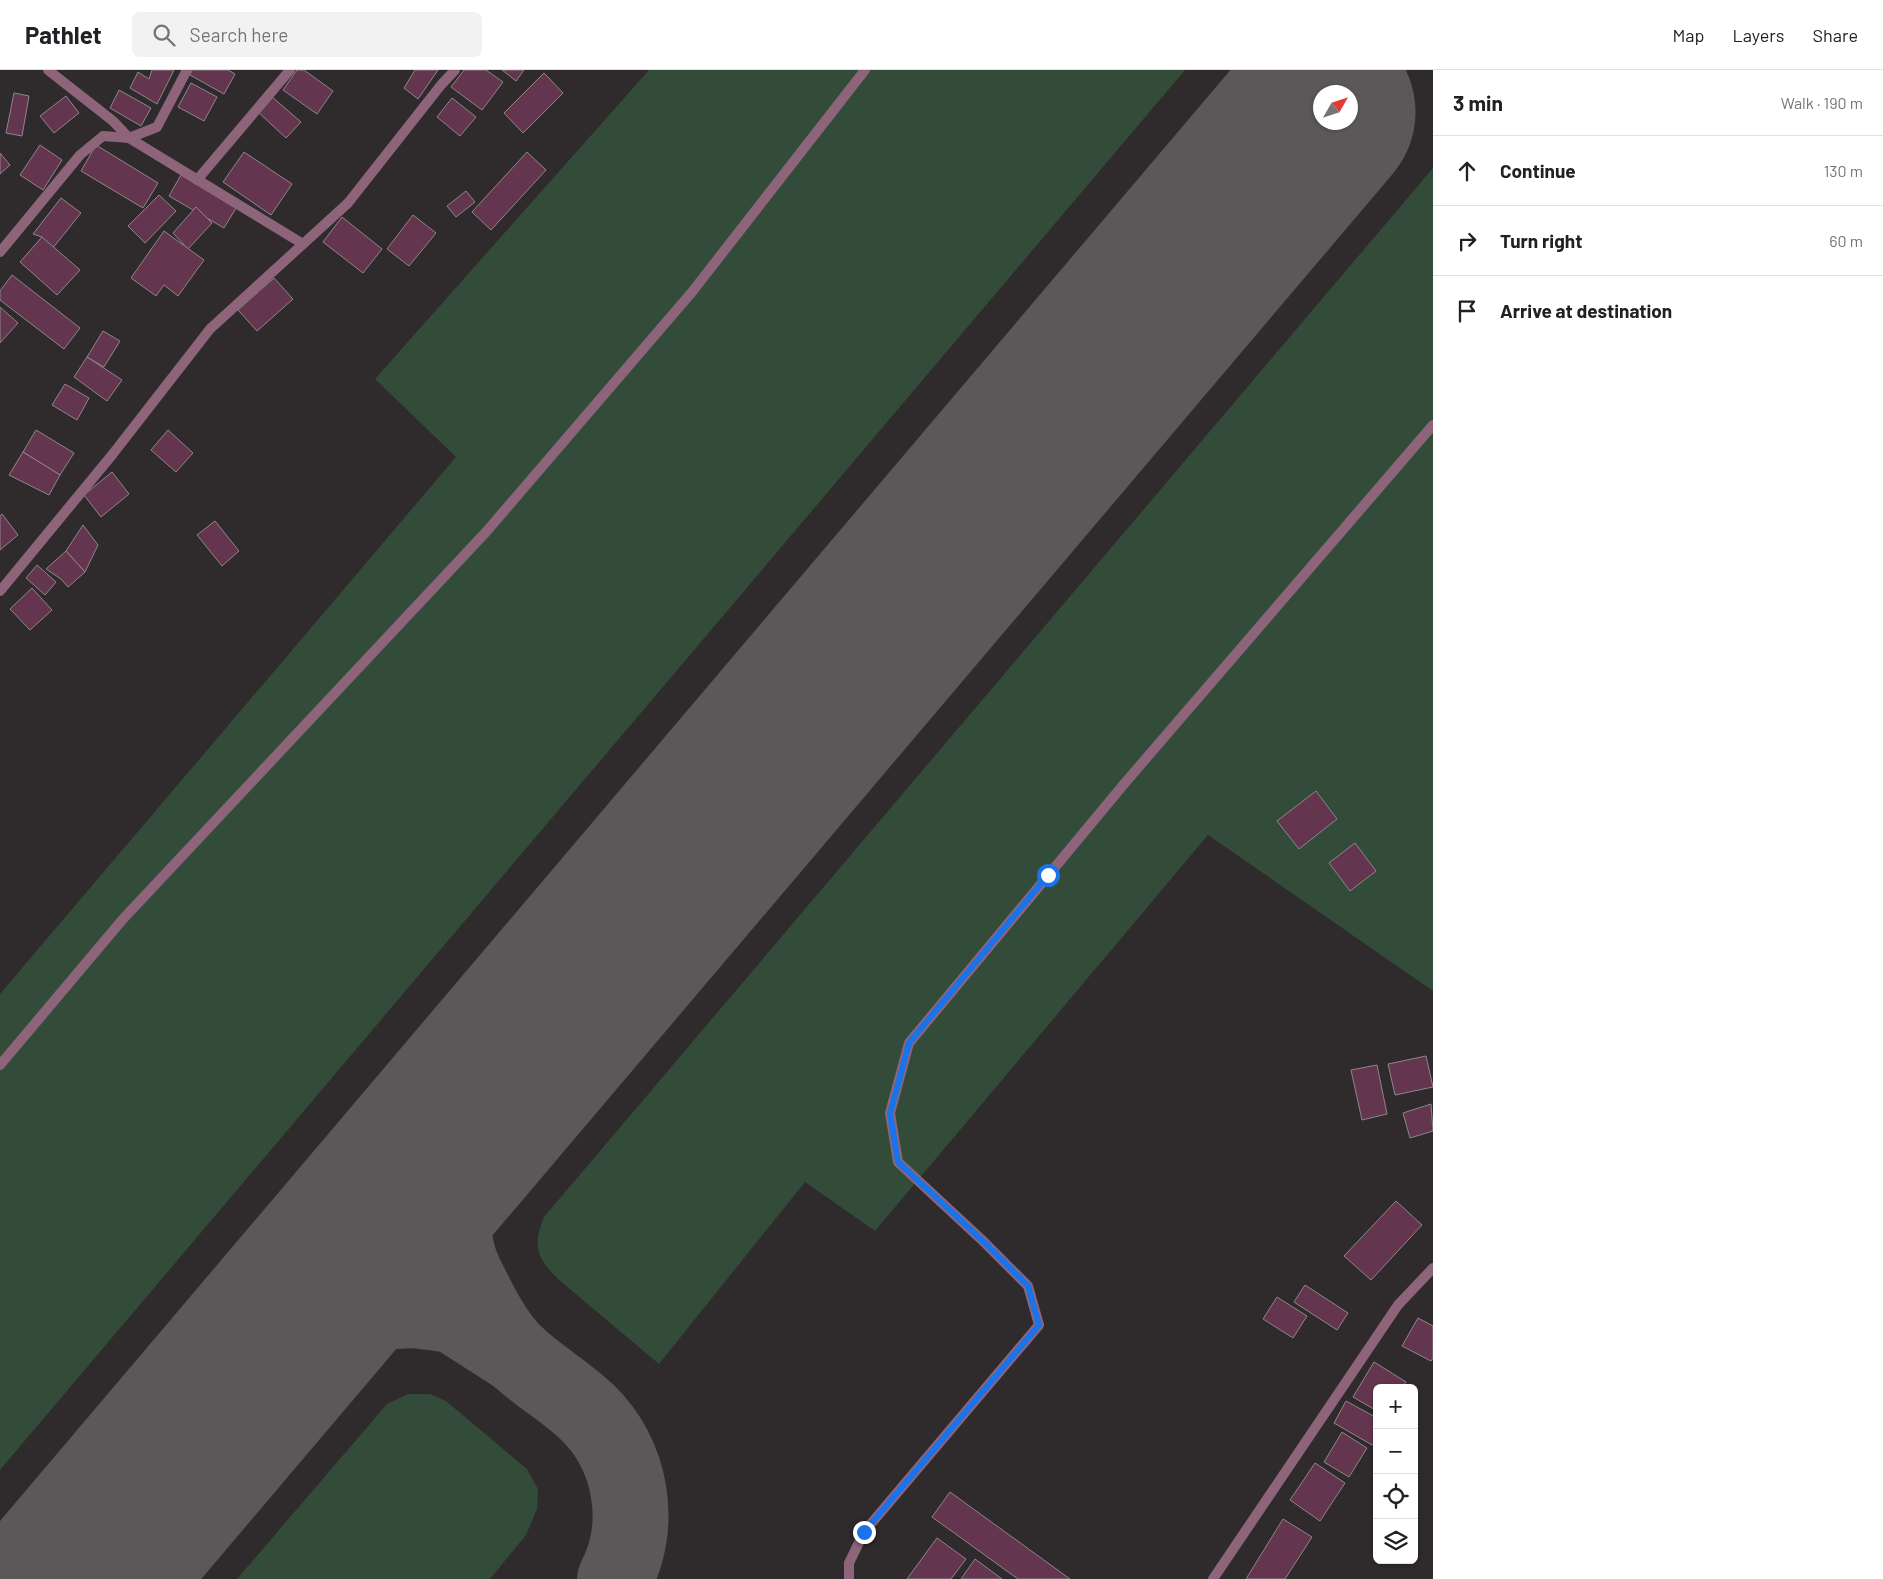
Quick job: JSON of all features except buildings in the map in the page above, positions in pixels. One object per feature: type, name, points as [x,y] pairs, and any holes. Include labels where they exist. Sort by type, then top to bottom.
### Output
[{"type":"street","points":[[48,70],[113,121],[129,138],[303,244]]},
{"type":"street","points":[[0,252],[80,155],[103,136],[129,138],[157,127],[187,70]]},
{"type":"street","points":[[198,180],[290,70]]},
{"type":"street","points":[[0,591],[112,455],[210,329],[348,203],[441,85],[455,70]]},
{"type":"street","points":[[0,1065],[123,920],[486,532],[692,292],[864,70]]},
{"type":"street","points":[[849,1579],[849,1563],[864,1532],[1039,1325],[1028,1286],[983,1241],[898,1162],[890,1114],[909,1043],[1124,784],[1433,425]]},
{"type":"street","points":[[1213,1579],[1398,1305],[1433,1268]]},
{"type":"green space","points":[[649,70],[1185,70],[0,1470],[0,994],[456,457],[375,379]]},
{"type":"green space","points":[[1433,168],[1433,991],[1208,835],[875,1231],[805,1182],[659,1364],[559,1280],[546,1265],[541,1258],[538,1244],[540,1227],[544,1217]]},
{"type":"green space","points":[[408,1394],[430,1394],[446,1401],[527,1469],[538,1489],[537,1509],[526,1535],[490,1579],[237,1579],[387,1404]]},
{"type":"taxiway","points":[[511,1066],[490,1095],[470,1129],[463,1146],[454,1184],[453,1223],[455,1241],[462,1269],[489,1320],[504,1342],[524,1363],[587,1412],[602,1429],[614,1448],[623,1469],[630,1513],[629,1536],[624,1558],[615,1579]]},
{"type":"taxiway","points":[[253,1370],[293,1340],[330,1323],[374,1312],[415,1310],[453,1315],[517,1356]]},
{"type":"runway","points":[[76,1579],[1313,120]]},
{"type":"route","points":[[864,1532],[1039,1325],[1028,1286],[983,1241],[898,1162],[890,1114],[909,1043],[1048,875]]}]
